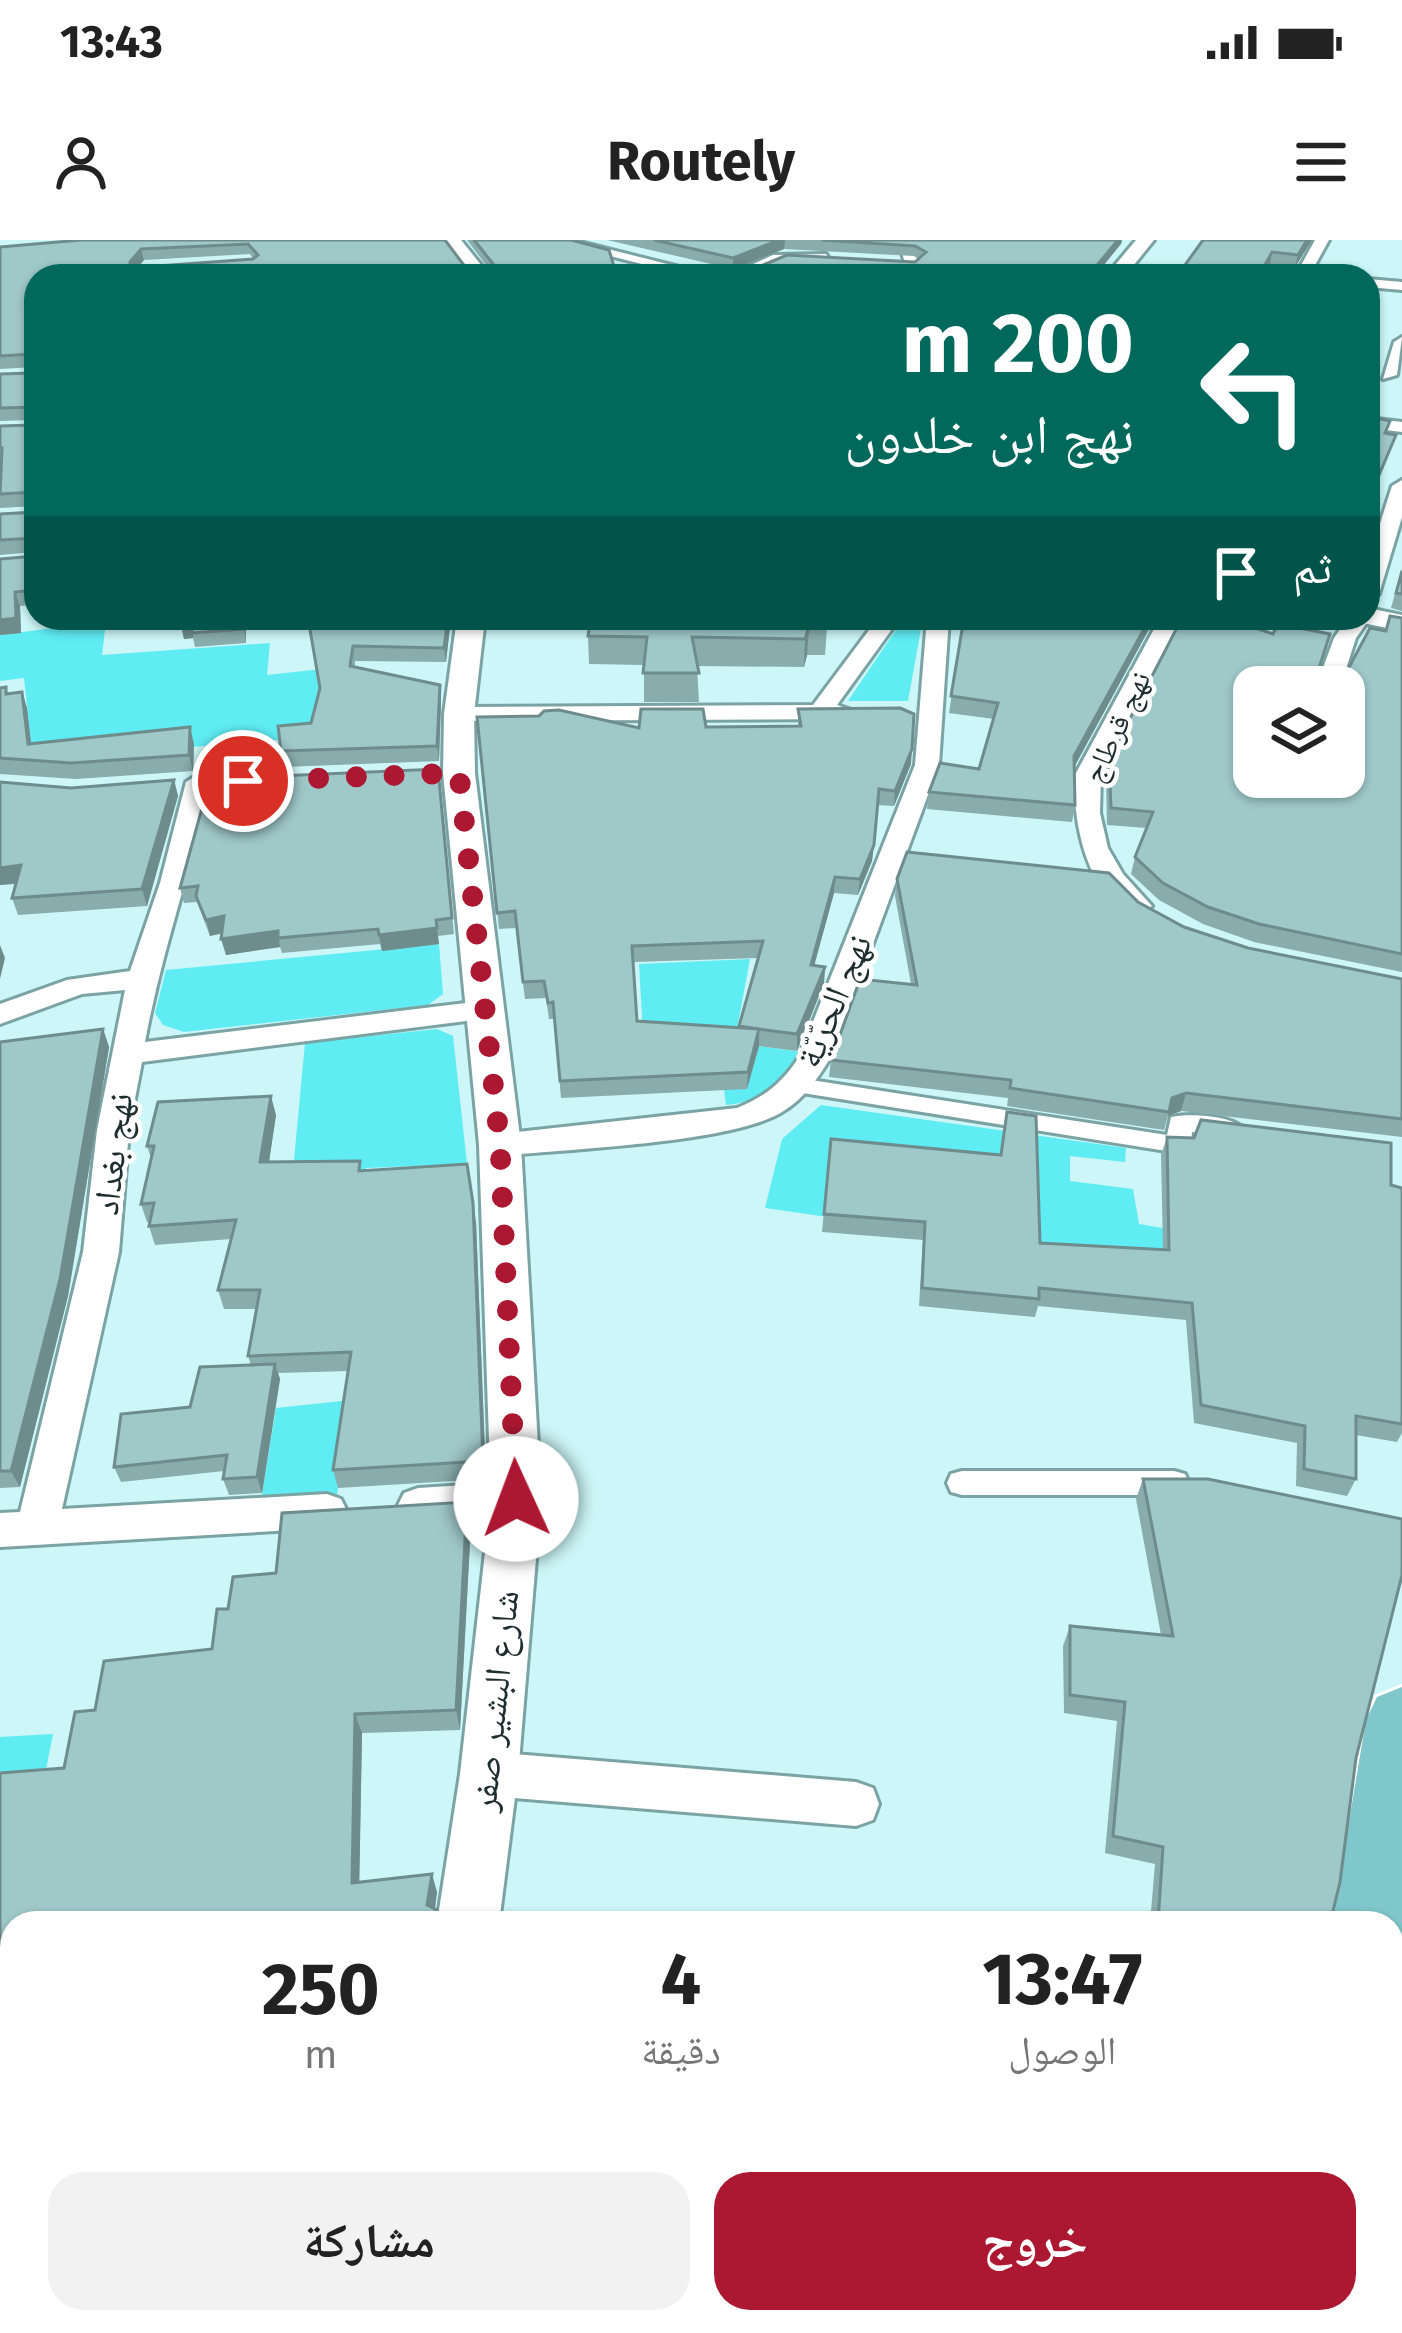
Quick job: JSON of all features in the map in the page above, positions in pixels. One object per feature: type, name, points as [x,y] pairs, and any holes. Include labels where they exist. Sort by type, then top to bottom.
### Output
[{"type":"main road","points":[[1373,1911],[1401,1733]]},
{"type":"street","points":[[452,240],[468,249]]},
{"type":"street","points":[[554,240],[660,264]]},
{"type":"street","points":[[604,250],[632,240]]},
{"type":"street","points":[[1125,264],[1145,240]]},
{"type":"street","points":[[1150,264],[1169,240]]},
{"type":"street","points":[[764,264],[784,256],[853,260]]},
{"type":"street","points":[[1395,376],[1402,342]]},
{"type":"street","points":[[1380,556],[1402,486]]},
{"type":"street","name":"شارع البشير صفر","points":[[470,630],[447,773],[500,1145],[516,1499],[470,1911]]},
{"type":"street","points":[[820,712],[880,630]]},
{"type":"street","name":"نهج الحرّيّة","points":[[500,1145],[741,1118],[774,1107],[798,1087],[815,1058],[927,765],[920,712],[936,630]]},
{"type":"street","name":"نهج قرطاج","points":[[1165,630],[1088,775],[1084,804],[1096,857],[1112,883],[1165,922]]},
{"type":"street","points":[[1336,666],[1353,630]]},
{"type":"street","points":[[459,714],[864,712]]},
{"type":"street","name":"نهج بغداد","points":[[18,1529],[101,1252],[113,1130],[142,979],[200,782]]},
{"type":"street","points":[[0,1016],[77,986],[142,979]]},
{"type":"street","points":[[128,1054],[482,1010]]},
{"type":"street","points":[[798,1087],[1179,1144],[1180,1123],[1262,1130]]},
{"type":"street","points":[[962,1483],[1201,1483]]},
{"type":"street","points":[[18,1529],[516,1499]]},
{"type":"street","points":[[488,1774],[856,1804]]},
{"type":"shaded area","points":[[105,630],[102,655],[270,643],[267,675],[331,668],[315,737],[33,760],[24,678],[0,681],[0,635]]},
{"type":"shaded area","points":[[896,630],[921,630],[908,701],[848,701]]},
{"type":"shaded area","points":[[439,944],[443,994],[428,1005],[184,1032],[163,1025],[155,1013],[166,970]]},
{"type":"shaded area","points":[[750,959],[735,1040],[643,1034],[639,964]]},
{"type":"shaded area","points":[[437,1029],[453,1036],[467,1164],[366,1168],[364,1180],[292,1181],[305,1043]]},
{"type":"shaded area","points":[[759,1046],[802,1052],[771,1089],[726,1105],[724,1089],[747,1088]]},
{"type":"shaded area","points":[[821,1105],[1126,1148],[1125,1162],[1070,1156],[1070,1181],[1133,1189],[1139,1224],[1193,1233],[1197,1270],[765,1208],[782,1139]]},
{"type":"shaded area","points":[[351,1400],[337,1495],[261,1500],[276,1408]]},
{"type":"shaded area","points":[[53,1734],[42,1790],[0,1792],[0,1737]]},
{"type":"building","points":[[81,240],[445,240],[463,264],[185,264],[253,259],[258,255],[248,244],[141,249],[130,264],[24,264],[24,354],[0,356],[0,247]]},
{"type":"building","points":[[474,240],[571,240],[609,250],[613,264],[493,264]]},
{"type":"building","points":[[654,240],[779,240],[733,258]]},
{"type":"building","points":[[822,240],[1118,240],[1098,264],[766,264],[787,255],[915,262],[926,252],[915,246]]},
{"type":"building","points":[[1203,240],[1307,240],[1298,255],[1272,252],[1266,264],[1186,264]]},
{"type":"building","points":[[24,373],[24,407],[0,408],[0,374]]},
{"type":"building","points":[[1380,419],[1390,421],[1385,433],[1396,435],[1380,473]]},
{"type":"building","points":[[24,425],[24,493],[0,494],[0,426]]},
{"type":"building","points":[[24,513],[24,539],[0,540],[0,514]]},
{"type":"building","points":[[24,557],[24,591],[15,592],[16,618],[0,620],[0,559]]},
{"type":"building","points":[[1390,616],[1402,618],[1402,954],[1259,924],[1208,907],[1163,883],[1135,857],[1153,812],[1111,808],[1109,759],[1176,630],[1330,634],[1320,666],[1233,666],[1233,798],[1365,798],[1365,666],[1350,666],[1369,630],[1386,631]]},
{"type":"building","points":[[310,630],[446,630],[444,648],[353,646],[350,666],[440,685],[437,746],[281,751],[278,726],[311,723],[320,688]]},
{"type":"building","points":[[589,630],[808,630],[805,639],[692,637],[699,673],[643,673],[647,637],[588,636]]},
{"type":"building","points":[[962,630],[1143,630],[1074,756],[1075,805],[929,792],[940,763],[979,769],[998,703],[951,696]]},
{"type":"building","points":[[6,687],[6,694],[22,692],[28,744],[190,727],[189,755],[71,763],[0,758],[0,688]]},
{"type":"building","points":[[900,708],[914,714],[912,749],[895,791],[879,789],[874,845],[860,879],[835,877],[811,965],[825,967],[797,1034],[759,1029],[748,1072],[560,1081],[553,1002],[548,1003],[544,981],[523,982],[515,911],[497,913],[477,717],[539,716],[559,710],[639,728],[641,709],[703,709],[706,727],[801,726],[798,709]],"holes":[[[763,941],[739,1026],[759,1029],[637,1021],[632,946]]]},
{"type":"building","points":[[438,769],[452,918],[436,920],[437,928],[278,938],[278,931],[221,939],[224,916],[206,920],[196,896],[198,886],[180,888],[210,779]]},
{"type":"building","points":[[174,780],[142,889],[12,898],[21,865],[0,868],[0,782],[71,788]]},
{"type":"building","points":[[907,852],[1109,873],[1138,902],[1184,927],[1248,948],[1402,979],[1402,1119],[1186,1093],[1172,1098],[1169,1112],[1010,1088],[1011,1080],[831,1060],[860,979],[917,985],[897,879]]},
{"type":"building","points":[[103,1029],[60,1279],[11,1471],[0,1471],[0,1042]]},
{"type":"building","points":[[271,1096],[260,1162],[360,1161],[359,1171],[467,1164],[473,1203],[483,1461],[333,1470],[351,1352],[248,1356],[260,1290],[218,1290],[236,1220],[149,1226],[154,1203],[141,1204],[154,1146],[147,1146],[158,1102]]},
{"type":"building","points":[[1007,1112],[1036,1116],[1040,1243],[1169,1250],[1167,1137],[1194,1138],[1201,1120],[1391,1143],[1391,1185],[1402,1188],[1402,1424],[1356,1416],[1356,1479],[1304,1469],[1305,1426],[1201,1405],[1192,1303],[1039,1288],[1039,1299],[922,1288],[925,1222],[824,1214],[831,1139],[1001,1155]]},
{"type":"building","points":[[275,1364],[257,1477],[223,1479],[227,1455],[114,1467],[121,1414],[190,1407],[200,1367]]},
{"type":"building","points":[[1143,1479],[1208,1479],[1402,1519],[1402,1575],[1356,1758],[1333,1911],[1159,1911],[1163,1847],[1113,1836],[1125,1702],[1070,1695],[1070,1626],[1173,1636]]},
{"type":"building","points":[[467,1502],[456,1710],[355,1714],[352,1883],[432,1874],[427,1905],[437,1911],[0,1911],[0,1773],[64,1768],[75,1712],[95,1710],[104,1661],[212,1649],[217,1609],[228,1609],[233,1577],[276,1573],[282,1513]]},
{"type":"route","points":[[243,781],[459,773],[500,1145],[516,1499]]}]
